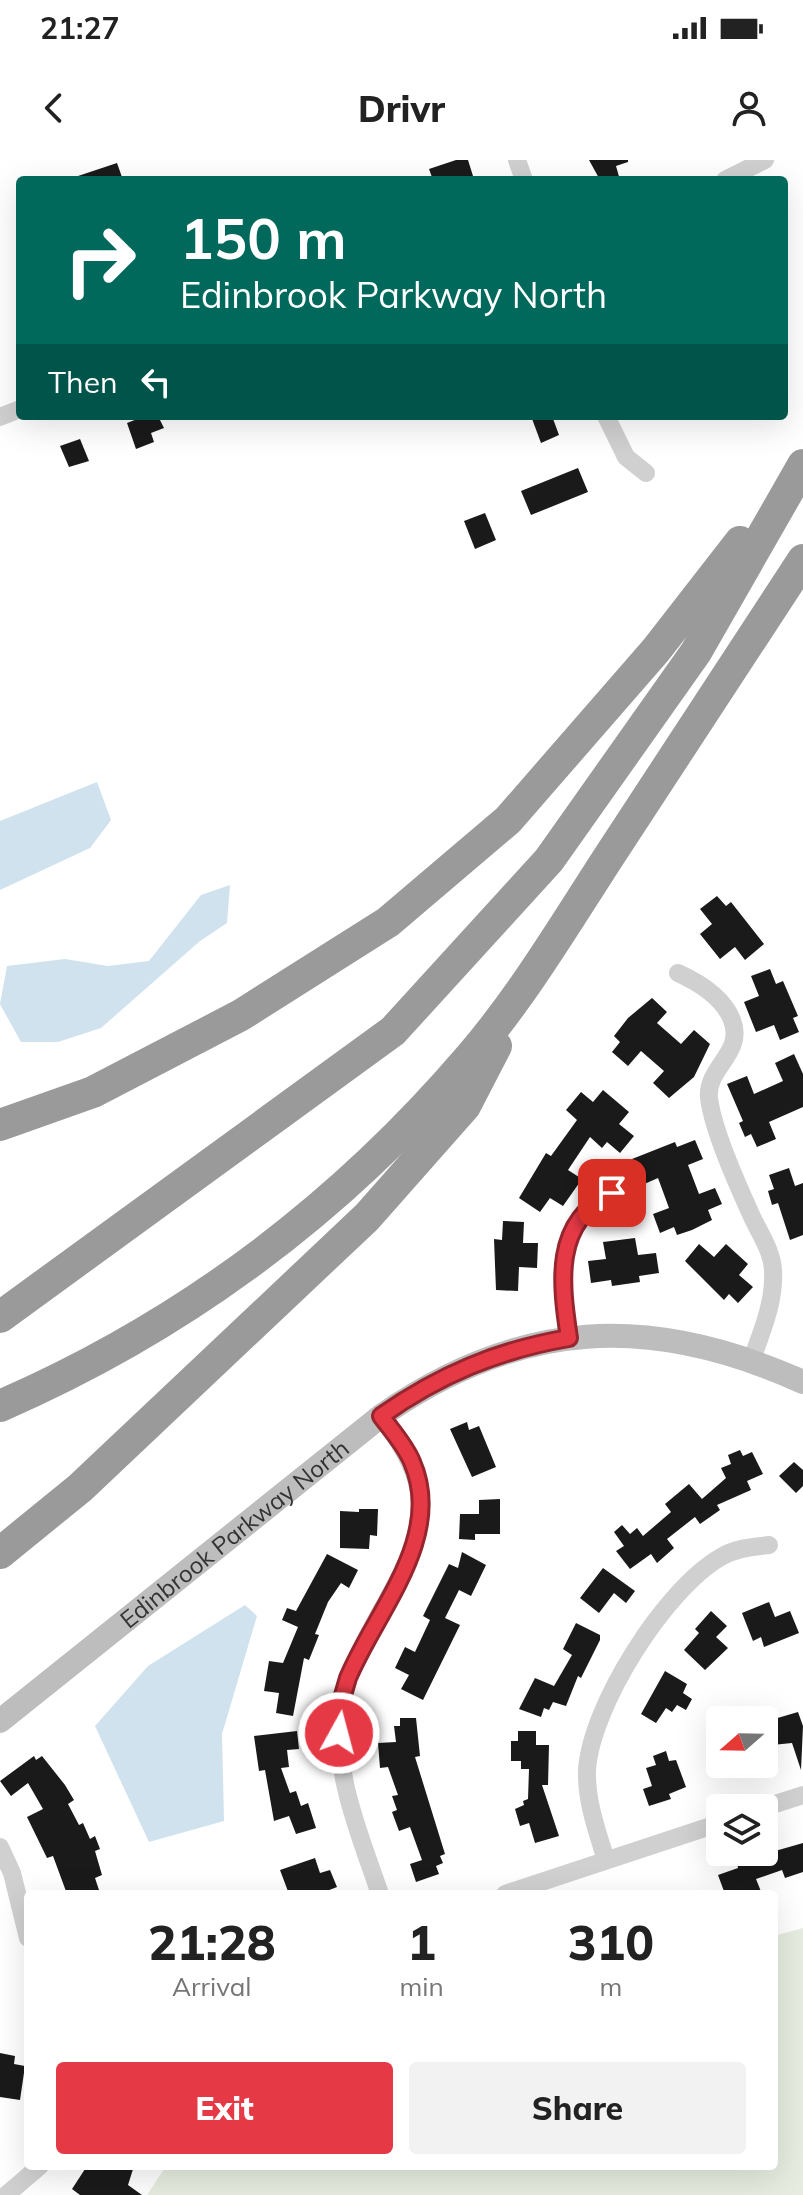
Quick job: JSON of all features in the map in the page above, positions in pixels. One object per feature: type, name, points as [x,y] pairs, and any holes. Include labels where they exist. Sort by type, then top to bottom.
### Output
[{"type":"highway","points":[[0,1125],[107,1085],[241,1015],[388,922],[508,820],[656,650],[803,463]]},
{"type":"highway","points":[[0,1317],[393,1031],[549,860],[696,652],[803,463]]},
{"type":"highway","points":[[0,1406],[61,1380],[204,1298],[278,1245],[347,1186],[442,1088],[528,982],[803,560]]},
{"type":"highway","points":[[0,1553],[80,1488],[367,1217],[465,1106],[528,982]]},
{"type":"street","points":[[733,176],[765,160]]},
{"type":"street","points":[[608,420],[626,457],[646,473]]},
{"type":"street","points":[[678,973],[700,983],[718,999],[732,1019],[735,1035],[732,1051],[709,1086],[709,1101],[737,1183],[768,1250],[773,1269],[771,1297],[752,1359]]},
{"type":"street","points":[[569,1338],[561,1274],[564,1249],[589,1209],[612,1193]]},
{"type":"street","name":"Edinbrook Parkway North","points":[[0,1721],[381,1416],[433,1382],[471,1364],[569,1338],[608,1335],[681,1340],[752,1359],[803,1382]]},
{"type":"street","points":[[379,1890],[344,1784],[339,1733],[341,1702],[348,1678],[420,1530],[420,1493],[412,1461],[381,1416]]},
{"type":"street","points":[[606,1860],[588,1795],[587,1771],[590,1746],[607,1704],[649,1630],[687,1584],[724,1555],[769,1545]]},
{"type":"street","points":[[778,1803],[803,1795]]},
{"type":"street","points":[[517,1890],[706,1828]]},
{"type":"street","points":[[0,1847],[12,1873],[24,1922]]},
{"type":"street","points":[[6,2195],[35,2170]]},
{"type":"shaded area","points":[[803,1928],[803,2195],[147,2195],[163,2170],[778,2170],[778,1935]]},
{"type":"water","points":[[97,782],[111,820],[90,848],[0,890],[0,821]]},
{"type":"water","points":[[230,885],[227,923],[200,941],[101,1028],[58,1042],[21,1042],[0,1004],[7,966],[65,959],[108,966],[149,961],[201,895]]},
{"type":"water","points":[[245,1605],[257,1616],[222,1734],[224,1821],[149,1842],[95,1726],[148,1666]]},
{"type":"building","points":[[456,160],[468,160],[473,176],[432,176],[429,169]]},
{"type":"building","points":[[589,160],[628,160],[616,166],[619,176],[598,176]]},
{"type":"building","points":[[117,163],[122,176],[78,176]]},
{"type":"building","points":[[160,420],[164,428],[151,433],[154,442],[136,449],[127,423]]},
{"type":"building","points":[[532,420],[553,420],[559,435],[541,443]]},
{"type":"building","points":[[80,439],[89,461],[69,467],[60,446]]},
{"type":"building","points":[[578,468],[588,492],[531,515],[521,491]]},
{"type":"building","points":[[485,513],[496,540],[475,549],[464,521]]},
{"type":"building","points":[[717,896],[726,906],[731,902],[764,944],[745,960],[735,947],[720,959],[700,934],[712,924],[700,909]]},
{"type":"building","points":[[770,969],[776,984],[783,981],[798,1016],[793,1018],[799,1032],[780,1040],[774,1025],[756,1032],[744,1002],[759,996],[751,976]]},
{"type":"building","points":[[652,998],[667,1012],[657,1023],[681,1044],[694,1030],[710,1044],[694,1077],[669,1098],[653,1083],[664,1071],[641,1051],[628,1066],[612,1052],[620,1042],[614,1036],[628,1018]]},
{"type":"building","points":[[794,1054],[803,1074],[803,1107],[769,1122],[776,1139],[757,1147],[751,1134],[745,1137],[739,1123],[743,1121],[727,1084],[747,1076],[754,1094],[783,1081],[775,1063]]},
{"type":"building","points":[[603,1090],[629,1112],[619,1124],[634,1136],[620,1153],[607,1142],[602,1148],[590,1137],[568,1170],[582,1179],[563,1206],[550,1198],[540,1212],[519,1198],[546,1153],[551,1156],[577,1120],[566,1110],[581,1092],[593,1102]]},
{"type":"building","points":[[695,1140],[703,1159],[688,1165],[699,1194],[715,1188],[722,1204],[708,1210],[712,1220],[692,1230],[677,1235],[674,1227],[660,1233],[653,1214],[669,1208],[658,1178],[642,1185],[632,1159],[675,1142],[677,1147]]},
{"type":"building","points":[[789,1168],[795,1186],[803,1183],[803,1235],[790,1240],[778,1203],[772,1205],[768,1191],[774,1189],[769,1175]]},
{"type":"building","points":[[503,1221],[524,1222],[523,1243],[538,1243],[537,1268],[519,1267],[518,1291],[496,1290],[494,1239],[502,1240]]},
{"type":"building","points":[[635,1238],[638,1255],[656,1253],[659,1273],[639,1276],[640,1282],[612,1286],[611,1280],[591,1283],[588,1261],[606,1259],[603,1242]]},
{"type":"building","points":[[699,1244],[714,1257],[726,1244],[748,1264],[739,1275],[753,1287],[738,1303],[729,1294],[724,1300],[685,1261]]},
{"type":"building","points":[[467,1422],[469,1430],[479,1426],[496,1467],[472,1477],[450,1429]]},
{"type":"building","points":[[740,1450],[743,1456],[752,1452],[763,1474],[747,1481],[751,1490],[717,1505],[720,1510],[700,1524],[695,1517],[667,1539],[674,1548],[657,1563],[651,1554],[630,1569],[616,1551],[624,1546],[614,1532],[622,1525],[630,1534],[637,1528],[643,1536],[671,1512],[665,1504],[689,1484],[702,1499],[726,1478],[721,1468],[731,1464],[728,1455]]},
{"type":"building","points":[[794,1462],[803,1470],[803,1486],[796,1493],[779,1476]]},
{"type":"building","points":[[500,1499],[500,1534],[475,1534],[475,1540],[459,1539],[460,1514],[479,1514],[479,1500]]},
{"type":"building","points":[[359,1509],[378,1509],[377,1536],[370,1535],[369,1549],[340,1548],[340,1511],[359,1512]]},
{"type":"building","points":[[462,1552],[486,1565],[471,1596],[459,1590],[445,1618],[460,1625],[423,1700],[401,1689],[409,1675],[395,1668],[405,1647],[415,1652],[430,1620],[423,1616],[449,1564],[458,1568]]},
{"type":"building","points":[[327,1554],[358,1570],[349,1588],[341,1583],[328,1602],[309,1660],[304,1658],[293,1716],[276,1713],[279,1693],[264,1691],[269,1661],[283,1663],[298,1627],[282,1620],[287,1608],[296,1611]]},
{"type":"building","points":[[603,1568],[635,1591],[626,1603],[614,1593],[599,1613],[580,1598]]},
{"type":"building","points":[[769,1602],[775,1617],[790,1611],[799,1633],[764,1647],[761,1637],[753,1641],[742,1613]]},
{"type":"building","points":[[711,1611],[727,1626],[716,1637],[728,1648],[705,1670],[684,1650],[699,1633],[695,1629]]},
{"type":"building","points":[[576,1623],[600,1635],[600,1640],[581,1678],[578,1676],[566,1706],[553,1702],[549,1710],[544,1708],[541,1717],[519,1709],[535,1678],[554,1686],[572,1655],[563,1649]]},
{"type":"building","points":[[665,1671],[687,1684],[683,1693],[692,1699],[686,1710],[677,1705],[672,1712],[666,1708],[656,1723],[641,1714]]},
{"type":"building","points":[[798,1712],[803,1726],[801,1770],[792,1743],[778,1744],[778,1718]]},
{"type":"building","points":[[400,1718],[416,1718],[420,1756],[415,1757],[445,1854],[440,1856],[443,1863],[436,1866],[439,1874],[416,1882],[410,1864],[422,1860],[410,1827],[399,1831],[392,1812],[397,1810],[392,1796],[398,1795],[388,1767],[380,1768],[378,1743],[396,1742],[394,1726],[400,1726]]},
{"type":"building","points":[[297,1731],[299,1749],[287,1750],[289,1767],[281,1768],[290,1793],[296,1791],[301,1806],[308,1803],[316,1828],[296,1834],[289,1816],[274,1821],[265,1770],[259,1771],[254,1736]]},
{"type":"building","points":[[518,1731],[536,1731],[536,1745],[549,1745],[548,1785],[542,1785],[559,1836],[535,1843],[529,1823],[520,1826],[515,1809],[528,1799],[529,1769],[521,1769],[521,1761],[511,1761],[511,1741],[518,1741]]},
{"type":"building","points":[[666,1751],[669,1761],[676,1760],[686,1787],[669,1794],[671,1799],[649,1806],[643,1789],[652,1786],[646,1768],[656,1765],[653,1756]]},
{"type":"building","points":[[34,1756],[36,1760],[42,1756],[74,1800],[68,1804],[79,1825],[83,1823],[90,1839],[95,1836],[100,1849],[95,1851],[102,1875],[95,1878],[99,1890],[66,1890],[53,1856],[47,1858],[27,1817],[43,1809],[28,1783],[11,1796],[0,1781]]},
{"type":"building","points":[[803,1843],[803,1872],[785,1878],[782,1870],[756,1879],[760,1890],[724,1890],[718,1875],[738,1868],[778,1866],[778,1850]]},
{"type":"building","points":[[315,1858],[320,1873],[330,1870],[337,1887],[329,1890],[288,1890],[280,1870]]},
{"type":"building","points":[[0,2053],[15,2056],[14,2064],[24,2066],[24,2073],[20,2100],[0,2097]]},
{"type":"building","points":[[84,2170],[133,2170],[128,2185],[142,2195],[80,2195],[72,2189]]},
{"type":"route","points":[[339,1733],[341,1702],[348,1678],[412,1553],[420,1530],[419,1484],[412,1461],[381,1416],[433,1382],[471,1364],[569,1338],[561,1274],[564,1249],[589,1209],[599,1199],[612,1193]]}]
